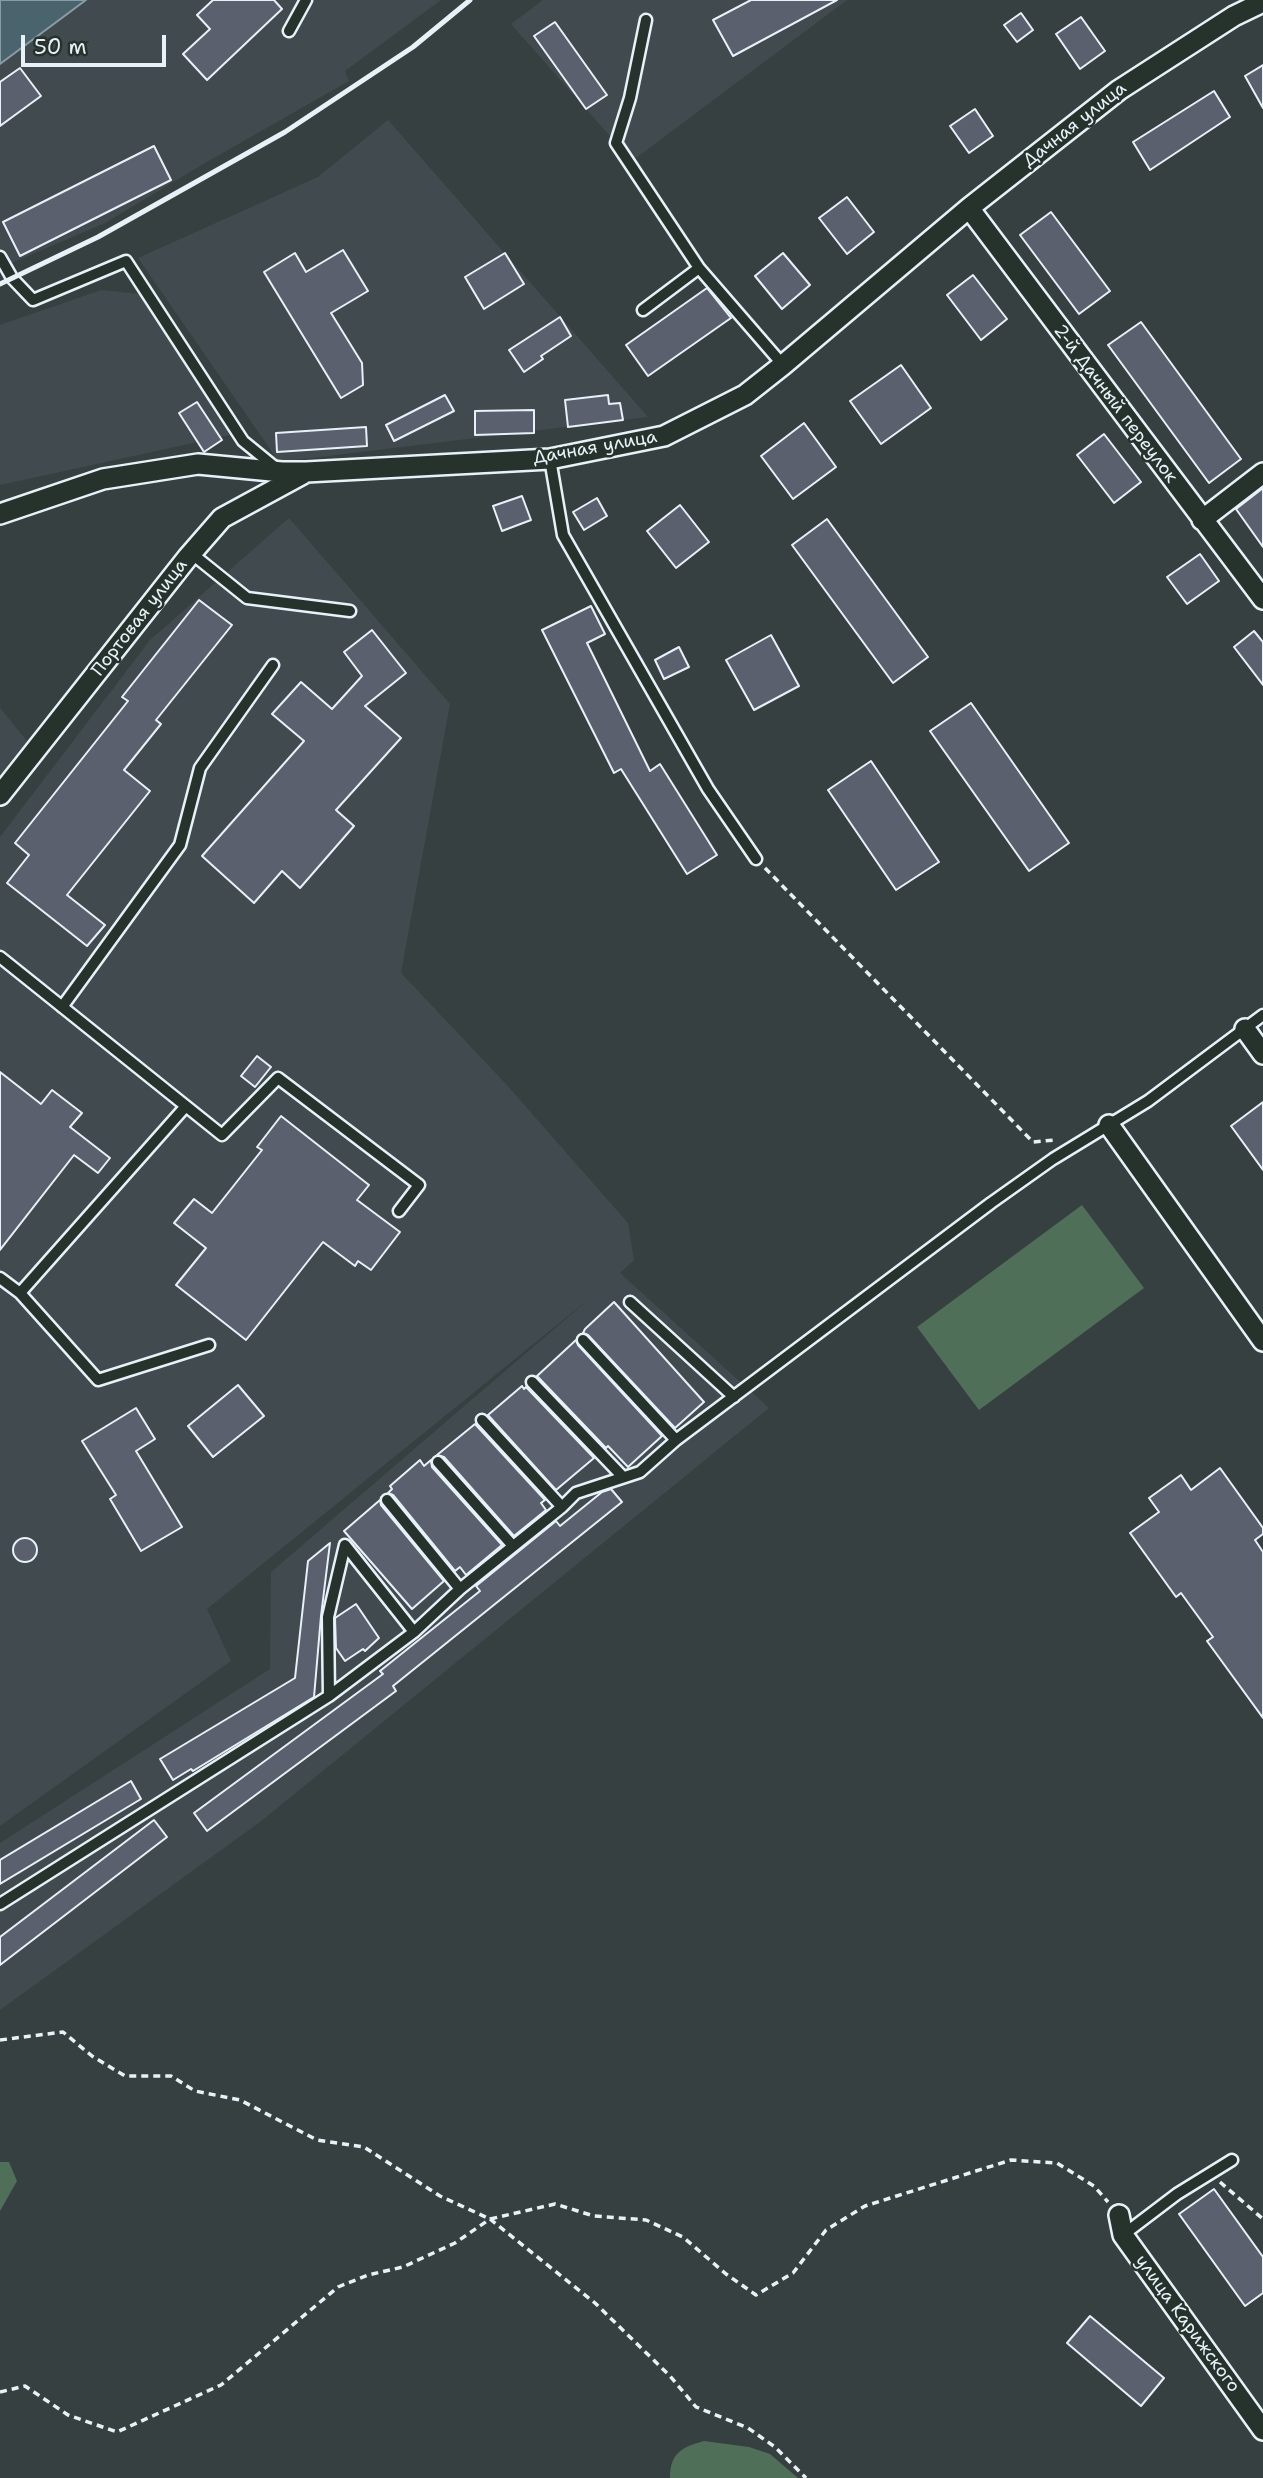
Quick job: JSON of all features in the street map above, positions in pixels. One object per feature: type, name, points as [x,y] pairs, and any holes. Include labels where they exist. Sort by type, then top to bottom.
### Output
[{"type":"street","name":"Дачная улица","points":[[0,514],[103,480],[198,464],[306,472],[550,459],[664,436],[745,395],[969,208],[1119,90],[1234,16],[1263,2]]},
{"type":"street","name":"2-й Дачный переулок","points":[[969,208],[1263,599]]},
{"type":"street","name":"Портовая улица","points":[[0,795],[191,553],[222,518],[306,472]]},
{"type":"street","points":[[1202,520],[1263,473]]},
{"type":"street","points":[[1245,1028],[1263,1054]]},
{"type":"street","points":[[1109,1125],[1263,1341]]},
{"type":"street","name":"улица Карижского","points":[[1119,2215],[1123,2235],[1263,2430]]},
{"type":"lane","points":[[289,32],[306,0]]},
{"type":"lane","points":[[646,20],[630,98],[616,143],[699,268],[783,366]]},
{"type":"lane","points":[[0,257],[12,278],[33,300],[127,261],[243,441],[282,472]]},
{"type":"lane","points":[[643,310],[699,268]]},
{"type":"lane","points":[[550,459],[564,535],[708,789],[756,859]]},
{"type":"lane","points":[[191,553],[247,598],[350,611]]},
{"type":"lane","points":[[62,1007],[180,845],[200,768],[273,665]]},
{"type":"lane","points":[[0,957],[222,1135],[278,1078],[419,1185],[399,1212]]},
{"type":"lane","points":[[0,1904],[329,1696],[414,1632],[460,1589],[576,1493],[640,1472],[676,1440],[991,1203],[1148,1101],[1263,1015]]},
{"type":"lane","points":[[20,1293],[186,1106]]},
{"type":"lane","points":[[0,1278],[20,1293],[98,1380],[209,1345]]},
{"type":"lane","points":[[629,1302],[734,1397]]},
{"type":"lane","points":[[583,1339],[676,1440]]},
{"type":"lane","points":[[532,1381],[623,1477]]},
{"type":"lane","points":[[482,1420],[562,1507]]},
{"type":"lane","points":[[438,1462],[513,1546]]},
{"type":"lane","points":[[387,1500],[460,1589]]},
{"type":"lane","points":[[329,1696],[328,1617],[345,1545],[414,1632]]},
{"type":"lane","points":[[1123,2235],[1177,2194],[1232,2160]]},
{"type":"path","points":[[756,859],[923,1033],[1033,1142],[1088,1138]]},
{"type":"path","points":[[0,2040],[63,2032],[92,2056],[125,2076],[171,2076],[195,2091],[240,2100],[317,2140],[363,2147],[440,2196],[489,2219],[595,2303],[670,2376],[696,2407],[748,2428],[775,2447],[806,2478]]},
{"type":"path","points":[[0,2392],[25,2386],[68,2415],[117,2432],[221,2385],[338,2287],[368,2275],[403,2267],[455,2243],[489,2219],[555,2204],[594,2216],[646,2220],[683,2237],[726,2274],[756,2295],[793,2273],[826,2230],[865,2206],[1011,2160],[1057,2163],[1094,2186],[1119,2215]]},
{"type":"path","points":[[1211,2173],[1263,2219]]},
{"type":"shaded area","points":[[86,0],[441,0],[345,71],[349,81],[105,223],[0,268],[0,64]]},
{"type":"shaded area","points":[[543,0],[847,0],[632,161],[511,24]]},
{"type":"shaded area","points":[[388,120],[648,417],[279,462],[138,258],[318,177]]},
{"type":"shaded area","points":[[101,290],[140,294],[230,435],[0,485],[0,325]]},
{"type":"shaded area","points":[[289,518],[450,704],[401,973],[506,1084],[628,1223],[634,1260],[620,1273],[769,1408],[260,1822],[0,2010],[0,1843],[270,1669],[271,1572],[589,1299],[207,1609],[231,1661],[0,1826],[0,837],[150,640]]},
{"type":"shaded area","points":[[0,708],[27,741],[0,775]]},
{"type":"green space","points":[[1082,1205],[1144,1288],[979,1410],[917,1327]]},
{"type":"green space","points":[[0,2162],[9,2162],[17,2181],[0,2211]]},
{"type":"green space","points":[[704,2441],[749,2447],[770,2454],[798,2478],[670,2478],[672,2463],[679,2452]]},
{"type":"water","points":[[0,0],[86,0],[0,64]]},
{"type":"building","points":[[213,0],[274,0],[282,9],[207,80],[183,54],[210,29],[197,15]]},
{"type":"building","points":[[751,0],[837,0],[733,56],[713,20]]},
{"type":"building","points":[[1021,13],[1033,30],[1017,42],[1004,25]]},
{"type":"building","points":[[1081,17],[1105,51],[1080,69],[1056,34]]},
{"type":"building","points":[[555,22],[607,95],[586,109],[534,36]]},
{"type":"building","points":[[1263,65],[1263,108],[1245,76]]},
{"type":"building","points":[[20,68],[41,96],[0,126],[0,82]]},
{"type":"building","points":[[1214,91],[1230,117],[1150,170],[1133,142]]},
{"type":"building","points":[[975,109],[993,136],[969,153],[950,126]]},
{"type":"building","points":[[154,146],[171,180],[20,256],[3,222]]},
{"type":"building","points":[[847,197],[874,232],[847,254],[819,218]]},
{"type":"building","points":[[1051,212],[1110,291],[1079,314],[1020,235]]},
{"type":"building","points":[[343,250],[368,291],[331,313],[362,363],[363,385],[341,398],[264,272],[295,253],[306,272]]},
{"type":"building","points":[[505,253],[524,284],[484,309],[465,277]]},
{"type":"building","points":[[783,253],[810,285],[782,309],[755,276]]},
{"type":"building","points":[[973,275],[1007,319],[981,340],[947,295]]},
{"type":"building","points":[[707,288],[731,318],[648,376],[626,345]]},
{"type":"building","points":[[560,317],[571,336],[541,356],[543,359],[524,372],[509,350]]},
{"type":"building","points":[[1141,322],[1241,459],[1209,483],[1108,345]]},
{"type":"building","points":[[901,365],[931,408],[881,444],[850,401]]},
{"type":"building","points":[[445,395],[454,411],[394,441],[386,425]]},
{"type":"building","points":[[608,395],[609,404],[620,403],[623,420],[568,427],[565,400]]},
{"type":"building","points":[[197,402],[222,440],[204,452],[179,413]]},
{"type":"building","points":[[534,410],[534,433],[475,435],[475,411]]},
{"type":"building","points":[[804,423],[836,467],[793,499],[761,456]]},
{"type":"building","points":[[366,427],[367,446],[277,452],[276,433]]},
{"type":"building","points":[[1104,434],[1141,482],[1114,503],[1077,455]]},
{"type":"building","points":[[1263,488],[1263,547],[1236,509]]},
{"type":"building","points":[[522,496],[531,520],[502,531],[493,506]]},
{"type":"building","points":[[597,498],[607,516],[584,530],[573,512]]},
{"type":"building","points":[[680,505],[709,542],[676,568],[647,531]]},
{"type":"building","points":[[827,519],[928,657],[893,683],[792,545]]},
{"type":"building","points":[[1200,554],[1219,581],[1187,604],[1167,577]]},
{"type":"building","points":[[199,600],[232,625],[156,720],[161,724],[124,770],[150,791],[67,895],[105,925],[87,946],[7,883],[29,855],[15,843],[128,701],[122,697]]},
{"type":"building","points":[[591,606],[605,634],[587,643],[650,771],[660,764],[717,855],[687,874],[621,769],[614,773],[542,630]]},
{"type":"building","points":[[372,630],[406,673],[365,706],[401,738],[336,810],[354,826],[300,888],[282,871],[254,903],[202,856],[304,741],[272,714],[301,682],[332,709],[362,676],[344,652]]},
{"type":"building","points":[[1254,631],[1263,642],[1263,685],[1234,647]]},
{"type":"building","points":[[771,635],[799,686],[754,710],[726,660]]},
{"type":"building","points":[[679,647],[689,667],[664,679],[655,660]]},
{"type":"building","points":[[971,703],[1069,843],[1029,871],[930,731]]},
{"type":"building","points":[[871,761],[939,862],[896,890],[828,790]]},
{"type":"building","points":[[257,1056],[271,1067],[255,1087],[241,1076]]},
{"type":"building","points":[[0,1072],[41,1104],[52,1090],[82,1113],[70,1127],[110,1158],[98,1173],[74,1155],[0,1250]]},
{"type":"building","points":[[1263,1102],[1263,1170],[1231,1126]]},
{"type":"building","points":[[281,1116],[369,1185],[357,1200],[400,1232],[371,1270],[358,1261],[355,1266],[323,1242],[246,1340],[176,1285],[206,1248],[174,1223],[194,1199],[212,1213],[262,1150],[257,1147]]},
{"type":"building","points":[[614,1302],[704,1402],[675,1428],[588,1335],[583,1333]]},
{"type":"building","points":[[576,1340],[662,1436],[628,1467],[608,1446],[606,1448],[537,1376]]},
{"type":"building","points":[[238,1385],[264,1416],[213,1457],[188,1426]]},
{"type":"building","points":[[522,1386],[524,1389],[526,1387],[594,1458],[556,1490],[488,1415]]},
{"type":"building","points":[[136,1408],[155,1439],[136,1451],[182,1527],[141,1551],[110,1499],[116,1495],[82,1441]]},
{"type":"building","points":[[475,1424],[545,1500],[541,1503],[546,1510],[514,1536],[444,1457],[437,1455]]},
{"type":"building","points":[[420,1460],[424,1466],[431,1460],[432,1467],[502,1545],[466,1575],[460,1567],[455,1571],[393,1495],[388,1493],[392,1489],[390,1486]]},
{"type":"building","points":[[1220,1468],[1263,1528],[1263,1534],[1255,1540],[1263,1552],[1263,1718],[1207,1641],[1213,1637],[1181,1593],[1176,1597],[1130,1533],[1159,1512],[1149,1498],[1181,1475],[1191,1490]]},
{"type":"building","points":[[611,1489],[622,1502],[393,1686],[396,1691],[207,1831],[194,1813],[383,1674],[380,1671],[480,1591],[476,1586],[556,1521],[560,1526],[602,1492]]},
{"type":"building","points":[[380,1500],[381,1505],[444,1581],[412,1609],[344,1531]]},
{"type":"building","points":[[25,1538],[34,1541],[37,1550],[34,1559],[25,1562],[16,1559],[13,1550],[16,1541]]},
{"type":"building","points":[[330,1543],[314,1697],[193,1771],[191,1769],[173,1780],[160,1759],[295,1678],[308,1561]]},
{"type":"building","points":[[356,1604],[379,1638],[365,1651],[363,1649],[345,1661],[336,1648],[335,1618]]},
{"type":"building","points":[[131,1781],[141,1799],[0,1884],[0,1860]]},
{"type":"building","points":[[154,1820],[167,1837],[0,1965],[0,1937]]},
{"type":"building","points":[[1214,2189],[1263,2257],[1263,2293],[1245,2306],[1179,2214]]},
{"type":"building","points":[[1090,2316],[1164,2378],[1141,2406],[1067,2343]]},
{"type":"railway","points":[[0,284],[98,237],[285,132],[413,47],[470,0]]}]
